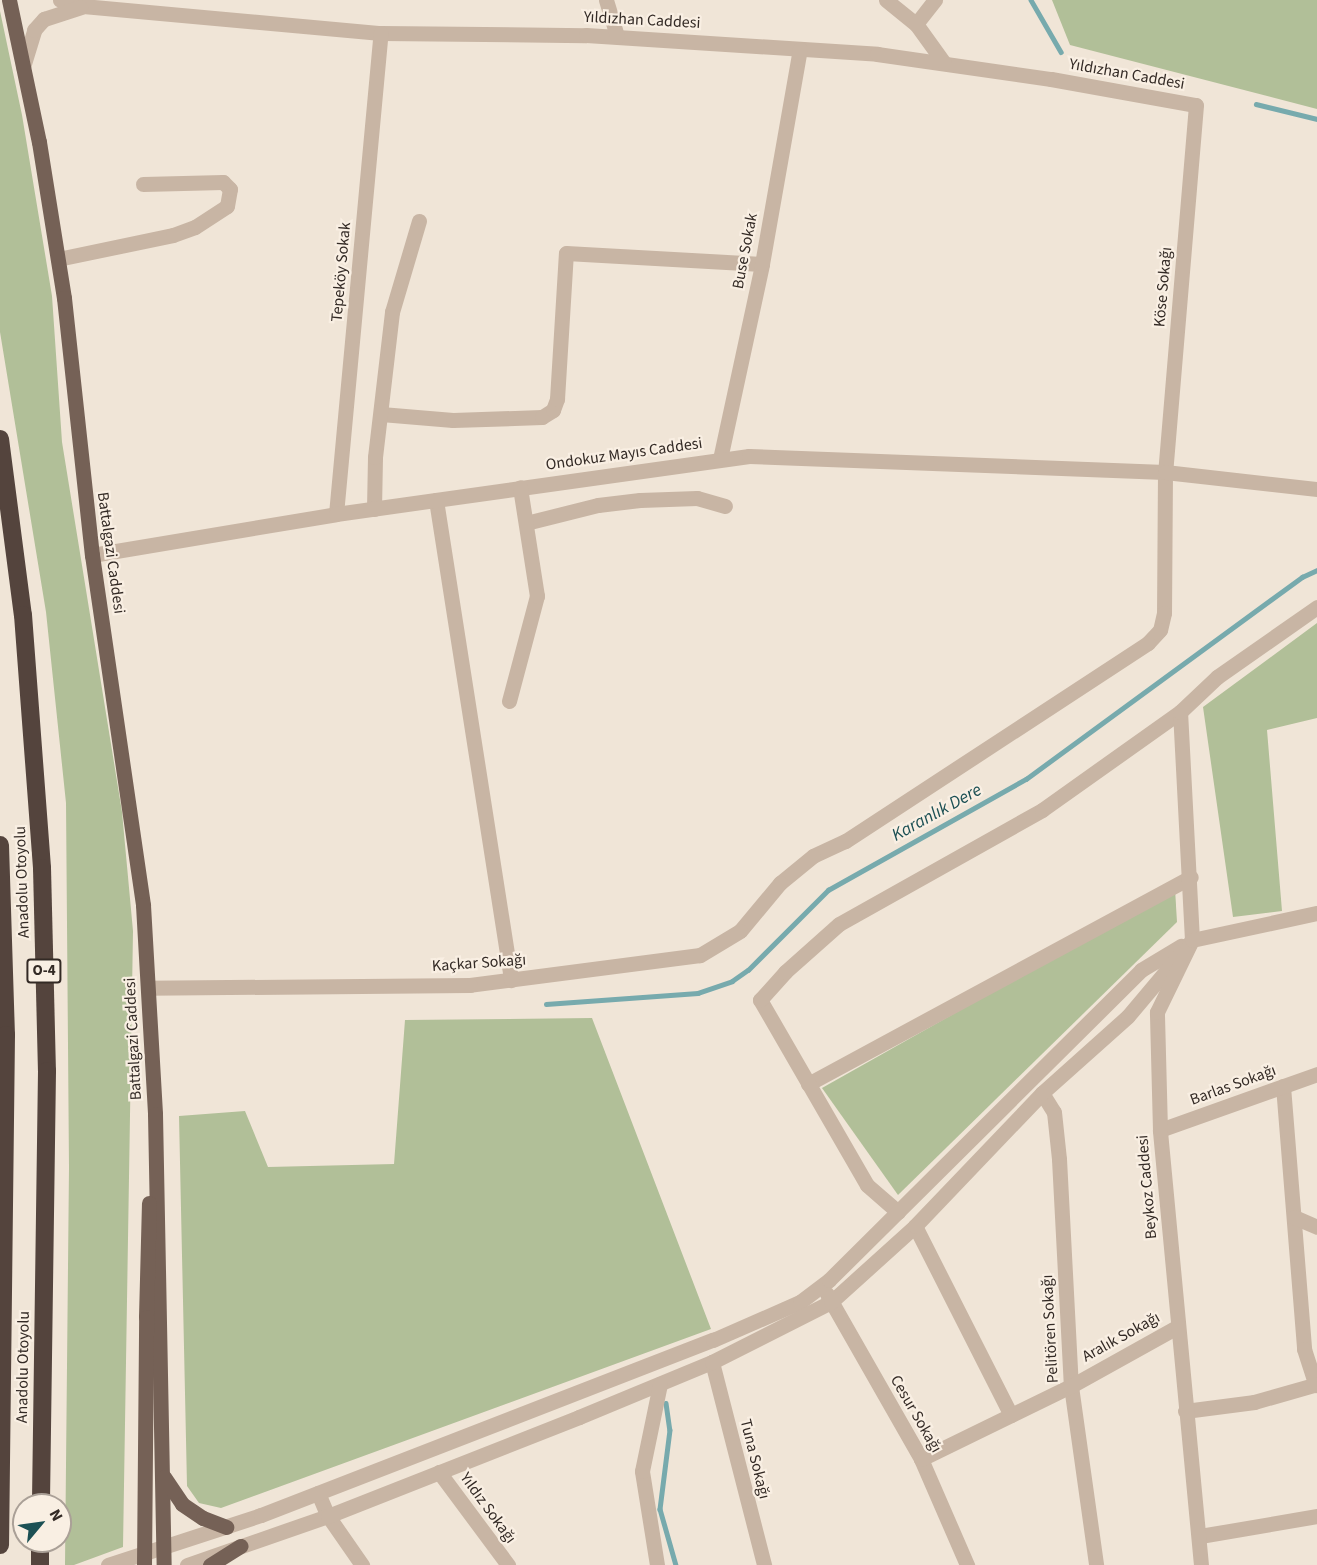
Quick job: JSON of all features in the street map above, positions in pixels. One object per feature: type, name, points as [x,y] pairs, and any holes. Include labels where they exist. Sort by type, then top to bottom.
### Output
[{"type":"highway","name":"Anadolu Otoyolu","points":[[0,440],[23,615],[42,868],[47,1071],[40,1493]]},
{"type":"highway","name":"Anadolu Otoyolu","points":[[0,845],[6,1035],[0,1545]]},
{"type":"main road","name":"Battalgazi Caddesi","points":[[9,0],[58,259],[92,555],[143,905],[155,1114],[164,1565]]},
{"type":"main road","name":"Battalgazi Caddesi","points":[[144,1565],[146,1317],[155,1114]]},
{"type":"main road","points":[[164,1477],[182,1504],[203,1518],[226,1527]]},
{"type":"main road","points":[[210,1565],[241,1546]]},
{"type":"street","name":"Yıldızhan Caddesi","points":[[60,0],[82,6],[381,33],[617,36],[800,49],[944,63],[1196,105]]},
{"type":"street","points":[[606,0],[617,36]]},
{"type":"street","points":[[886,0],[916,24],[944,63]]},
{"type":"street","points":[[916,24],[935,0]]},
{"type":"street","points":[[23,67],[34,30],[44,20],[82,6]]},
{"type":"street","name":"Tepeköy Sokak","points":[[336,514],[381,33]]},
{"type":"street","name":"Buse Sokak","points":[[720,459],[762,264],[800,49]]},
{"type":"street","name":"Köse Sokağı","points":[[780,883],[813,856],[845,842],[1148,643],[1160,630],[1164,613],[1165,472],[1196,105]]},
{"type":"street","points":[[58,259],[173,235],[206,221],[227,206],[230,189],[223,182],[143,183]]},
{"type":"street","points":[[374,509],[392,312],[419,221]]},
{"type":"street","points":[[381,414],[453,420],[542,417],[553,410],[557,399],[566,253],[762,264]]},
{"type":"street","name":"Ondokuz Mayıs Caddesi","points":[[92,555],[336,514],[720,459],[761,456],[1165,472],[1317,489]]},
{"type":"street","points":[[509,701],[537,596],[520,487]]},
{"type":"street","points":[[526,523],[598,505],[640,500],[698,498],[725,506]]},
{"type":"street","points":[[436,500],[511,980]]},
{"type":"street","points":[[898,1212],[867,1185],[760,1000],[785,972],[839,924],[1042,810],[1180,712],[1217,677],[1317,608]]},
{"type":"street","points":[[187,1565],[328,1516],[660,1384],[712,1362],[831,1302],[915,1226],[1042,1093],[1128,1016],[1192,940],[1191,877],[1180,712]]},
{"type":"street","points":[[808,1084],[1191,877]]},
{"type":"street","name":"Kaçkar Sokağı","points":[[148,988],[470,985],[700,955],[740,932],[780,883]]},
{"type":"street","points":[[108,1565],[164,1549],[318,1493],[713,1340],[800,1302],[822,1286],[1141,970],[1192,940],[1317,913]]},
{"type":"street","name":"Beykoz Caddesi","points":[[1192,940],[1157,1012],[1160,1130],[1201,1565]]},
{"type":"street","name":"Barlas Sokağı","points":[[1160,1130],[1317,1074]]},
{"type":"street","points":[[1185,1411],[1254,1402],[1316,1385],[1304,1349],[1283,1086]]},
{"type":"street","name":"Pelitören Sokağı","points":[[1042,1093],[1053,1112],[1059,1159],[1071,1386],[1096,1565]]},
{"type":"street","points":[[1294,1216],[1317,1227]]},
{"type":"street","points":[[915,1226],[1011,1415]]},
{"type":"street","name":"Cesur Sokağı","points":[[822,1286],[921,1459],[967,1556],[967,1565]]},
{"type":"street","name":"Aralık Sokağı","points":[[921,1459],[1071,1386],[1177,1327]]},
{"type":"street","name":"Tuna Sokağı","points":[[712,1362],[764,1565]]},
{"type":"street","points":[[657,1565],[642,1471],[660,1384]]},
{"type":"street","name":"Yıldız Sokağı","points":[[440,1472],[508,1565]]},
{"type":"street","points":[[318,1493],[328,1516],[362,1565]]},
{"type":"street","points":[[1200,1536],[1317,1516]]},
{"type":"green space","points":[[1052,0],[1317,0],[1317,109],[1070,45]]},
{"type":"green space","points":[[0,11],[22,115],[52,296],[62,442],[122,812],[133,931],[123,1547],[74,1565],[65,1565],[65,1553],[72,1553],[72,1493],[66,1493],[69,1167],[66,803],[46,612],[0,332]]},
{"type":"green space","points":[[1317,623],[1317,718],[1267,730],[1282,911],[1233,917],[1203,707]]},
{"type":"green space","points":[[1175,889],[1177,922],[898,1195],[822,1088]]},
{"type":"green space","points":[[592,1018],[711,1329],[221,1508],[199,1503],[187,1486],[179,1116],[245,1111],[268,1167],[394,1164],[405,1020]]},
{"type":"waterway","points":[[1031,0],[1061,52]]},
{"type":"waterway","points":[[1256,104],[1317,119]]},
{"type":"waterway","name":"Karanlık Dere","points":[[546,1004],[698,993],[732,981],[748,970],[828,890],[1026,779],[1302,577],[1317,570]]},
{"type":"waterway","points":[[666,1403],[670,1430],[660,1509],[676,1565]]}]
